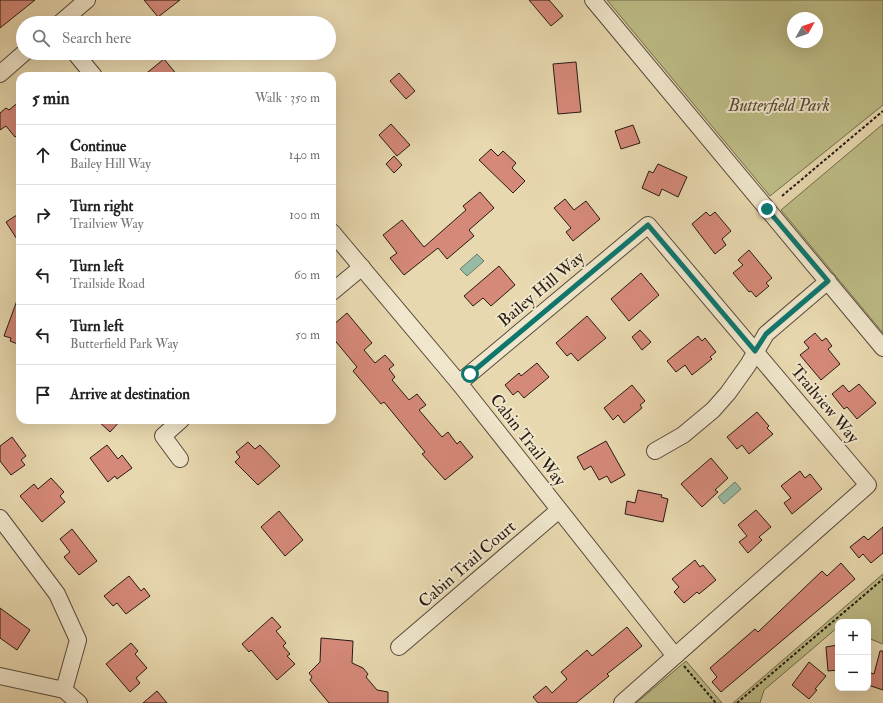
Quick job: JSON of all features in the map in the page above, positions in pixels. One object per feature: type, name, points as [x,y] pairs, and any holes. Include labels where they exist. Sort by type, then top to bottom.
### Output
[{"type":"street","points":[[68,16],[87,0]]},
{"type":"street","points":[[593,0],[883,348]]},
{"type":"street","points":[[0,74],[16,60]]},
{"type":"street","points":[[81,60],[91,72]]},
{"type":"street","name":"Trailview Way","points":[[648,225],[868,485],[678,659]]},
{"type":"street","name":"Bailey Hill Way","points":[[459,383],[648,225]]},
{"type":"street","name":"Cabin Trail Way","points":[[336,237],[459,383],[678,659]]},
{"type":"street","points":[[336,289],[362,267]]},
{"type":"street","points":[[655,451],[683,435],[712,410],[740,377],[766,334],[828,281]]},
{"type":"street","points":[[177,424],[163,436],[180,460]]},
{"type":"street","name":"Cabin Trail Court","points":[[399,647],[559,510]]},
{"type":"street","points":[[0,518],[57,594],[78,640],[64,690]]},
{"type":"street","points":[[622,703],[678,659]]},
{"type":"street","points":[[0,676],[64,690],[79,703]]},
{"type":"path","points":[[782,196],[883,111]]},
{"type":"path","points":[[738,703],[883,579]]},
{"type":"path","points":[[678,659],[716,703]]},
{"type":"green space","name":"Butterfield Park","points":[[607,0],[883,0],[883,105],[770,196]]},
{"type":"green space","points":[[883,124],[883,333],[781,210]]},
{"type":"green space","points":[[883,574],[883,644],[871,639],[871,619],[835,619],[835,630],[764,690],[760,703],[733,703]]},
{"type":"green space","points":[[686,661],[722,703],[636,703]]},
{"type":"shaded area","points":[[477,254],[484,261],[467,276],[460,269]]},
{"type":"shaded area","points":[[735,482],[741,489],[724,504],[718,497]]},
{"type":"building","points":[[0,0],[35,0],[0,28]]},
{"type":"building","points":[[144,0],[180,0],[159,16],[157,16]]},
{"type":"building","points":[[529,0],[549,0],[563,16],[551,26]]},
{"type":"building","points":[[165,60],[175,72],[148,72]]},
{"type":"building","points":[[576,62],[581,112],[558,114],[553,64]]},
{"type":"building","points":[[399,73],[415,91],[406,99],[390,81]]},
{"type":"building","points":[[16,104],[15,137],[6,126],[0,130],[0,113],[6,108],[9,110]]},
{"type":"building","points":[[391,124],[410,145],[397,156],[379,135]]},
{"type":"building","points":[[633,125],[640,143],[621,149],[615,131]]},
{"type":"building","points":[[491,149],[498,156],[503,151],[516,163],[512,168],[525,181],[513,193],[479,160]]},
{"type":"building","points":[[394,156],[402,165],[394,173],[386,164]]},
{"type":"building","points":[[658,164],[687,177],[678,197],[662,189],[659,196],[642,188],[649,171],[653,173]]},
{"type":"building","points":[[480,192],[494,208],[469,230],[474,236],[447,259],[438,248],[404,275],[390,258],[397,253],[383,235],[402,220],[424,247],[466,210],[463,206]]},
{"type":"building","points":[[565,199],[574,210],[586,201],[600,219],[573,241],[566,232],[571,228],[554,208]]},
{"type":"building","points":[[706,212],[710,216],[715,212],[731,231],[722,239],[726,245],[715,254],[692,224]]},
{"type":"building","points":[[16,216],[16,238],[6,222]]},
{"type":"building","points":[[749,250],[772,278],[766,283],[769,286],[756,297],[751,291],[749,292],[733,273],[743,265],[738,260]]},
{"type":"building","points":[[499,266],[515,285],[491,306],[483,298],[473,306],[464,296]]},
{"type":"building","points":[[641,273],[659,295],[629,321],[611,299]]},
{"type":"building","points":[[16,303],[16,343],[10,341],[11,338],[4,336]]},
{"type":"building","points":[[347,313],[372,343],[364,350],[375,363],[385,355],[394,365],[389,369],[395,377],[392,380],[409,400],[417,394],[426,405],[419,410],[442,437],[448,432],[457,444],[460,441],[473,457],[445,480],[422,454],[425,452],[384,402],[381,404],[353,371],[357,367],[336,342],[336,323]]},
{"type":"building","points":[[587,316],[606,338],[578,361],[571,353],[567,356],[556,343]]},
{"type":"building","points":[[640,330],[651,342],[642,350],[632,337]]},
{"type":"building","points":[[815,333],[822,341],[826,338],[832,346],[828,349],[840,364],[821,380],[800,355],[809,348],[804,342]]},
{"type":"building","points":[[698,336],[702,341],[705,338],[716,352],[710,357],[712,359],[692,375],[685,365],[676,372],[667,361]]},
{"type":"building","points":[[537,363],[549,377],[524,398],[518,391],[513,395],[505,385],[519,373],[521,376]]},
{"type":"building","points":[[859,384],[876,403],[857,419],[847,407],[844,409],[832,394],[843,385],[849,392]]},
{"type":"building","points":[[632,385],[645,401],[640,405],[642,408],[624,423],[618,415],[613,420],[604,408]]},
{"type":"building","points":[[757,412],[769,426],[767,428],[773,434],[749,454],[742,445],[737,449],[727,437]]},
{"type":"building","points":[[101,424],[117,424],[110,432]]},
{"type":"building","points":[[12,437],[26,456],[21,460],[25,465],[11,475],[0,461],[0,446]]},
{"type":"building","points":[[606,441],[625,475],[611,483],[607,476],[599,480],[591,466],[584,470],[577,457]]},
{"type":"building","points":[[248,442],[255,449],[260,445],[280,466],[258,485],[235,462],[240,457],[236,452]]},
{"type":"building","points":[[107,445],[118,459],[122,455],[132,468],[117,479],[115,476],[108,482],[90,458]]},
{"type":"building","points":[[711,458],[728,478],[715,490],[718,492],[702,507],[681,484]]},
{"type":"building","points":[[800,471],[805,478],[810,474],[822,489],[792,514],[784,503],[791,498],[781,486]]},
{"type":"building","points":[[51,478],[64,492],[60,496],[65,502],[42,522],[20,496],[34,484],[38,489]]},
{"type":"building","points":[[638,490],[662,495],[661,497],[668,499],[663,522],[625,514],[627,501],[635,503]]},
{"type":"building","points":[[756,510],[771,527],[759,537],[762,540],[748,553],[739,542],[747,536],[738,525]]},
{"type":"building","points":[[279,511],[303,540],[285,556],[261,527]]},
{"type":"building","points":[[883,527],[883,553],[871,563],[863,554],[859,558],[850,547],[864,536],[868,540]]},
{"type":"building","points":[[72,529],[97,561],[79,575],[64,557],[70,552],[60,539]]},
{"type":"building","points":[[695,560],[700,567],[703,565],[716,580],[699,594],[697,592],[684,603],[674,592],[679,587],[672,579]]},
{"type":"building","points":[[841,563],[855,579],[721,692],[712,682],[717,677],[710,668],[755,629],[758,632],[822,571],[827,576]]},
{"type":"building","points":[[129,576],[141,591],[144,588],[150,596],[126,614],[117,603],[113,606],[104,596]]},
{"type":"building","points":[[0,608],[30,630],[17,650],[0,638]]},
{"type":"building","points":[[272,617],[281,627],[276,631],[286,643],[283,646],[290,654],[287,656],[295,664],[277,680],[251,650],[249,652],[242,644]]},
{"type":"building","points":[[627,627],[642,646],[607,674],[609,676],[576,703],[538,703],[533,697],[546,686],[552,693],[567,679],[561,672],[587,650],[592,656]]},
{"type":"building","points":[[321,638],[353,641],[352,663],[363,668],[368,674],[366,677],[377,690],[388,692],[388,703],[329,703],[310,680],[312,677],[309,673],[320,662]]},
{"type":"building","points":[[131,643],[138,651],[135,654],[147,668],[136,678],[140,683],[130,692],[106,664]]},
{"type":"building","points":[[835,646],[835,670],[828,671],[826,647]]},
{"type":"building","points":[[880,651],[883,651],[883,690],[871,686],[871,673],[874,674]]},
{"type":"building","points":[[809,662],[826,676],[809,699],[792,685]]},
{"type":"building","points":[[157,691],[167,703],[143,703]]},
{"type":"route","points":[[470,374],[648,225],[755,351],[764,335],[828,281],[767,209]]}]
